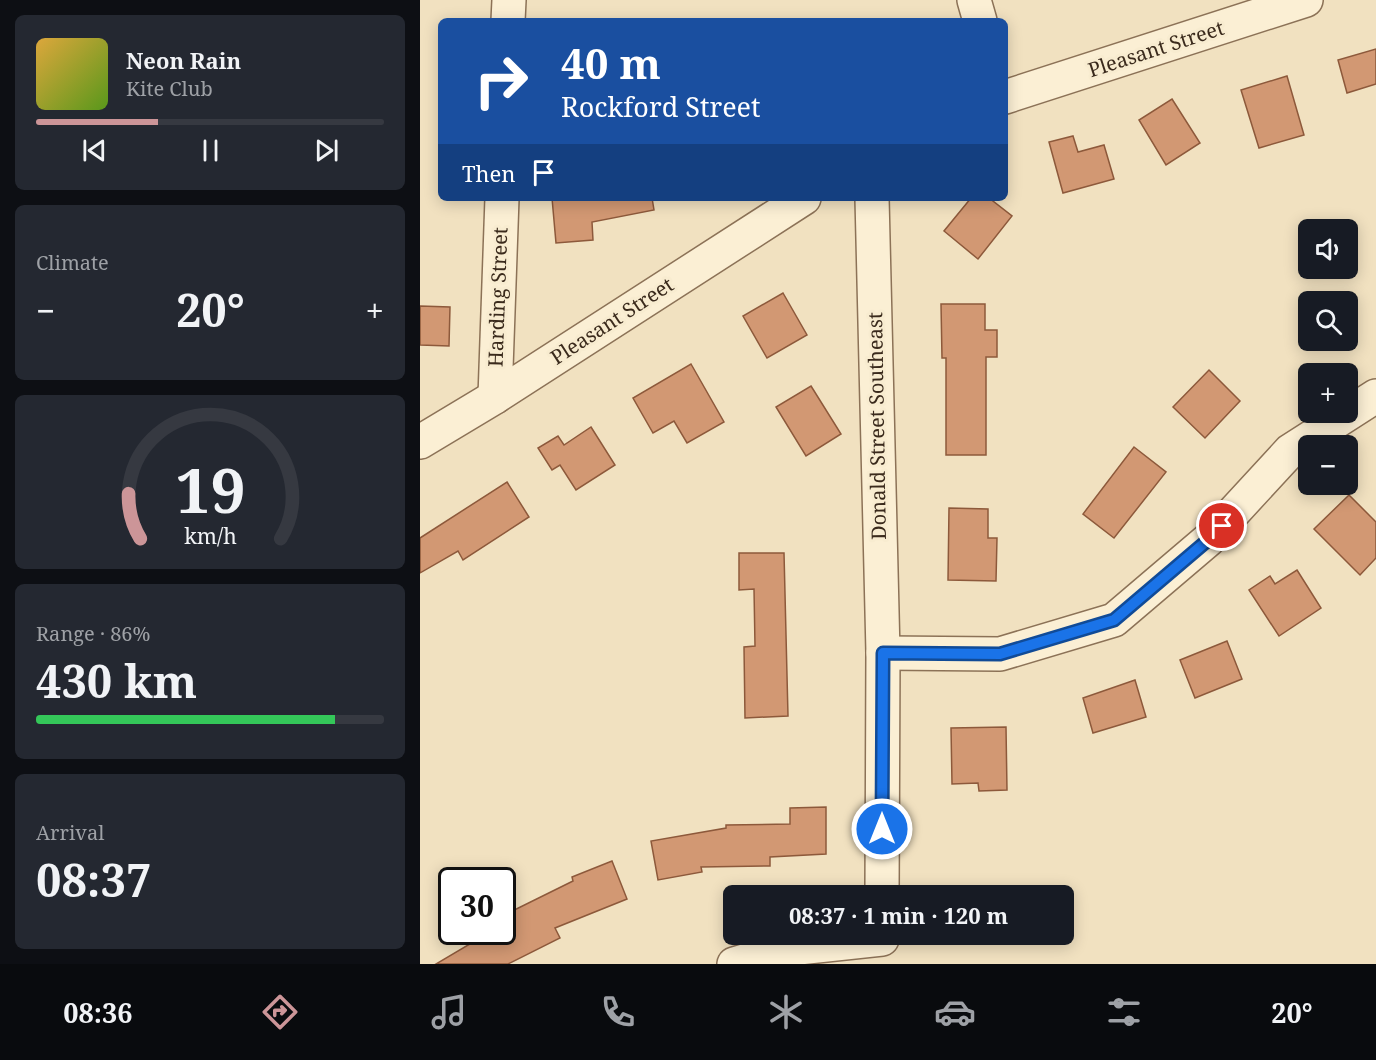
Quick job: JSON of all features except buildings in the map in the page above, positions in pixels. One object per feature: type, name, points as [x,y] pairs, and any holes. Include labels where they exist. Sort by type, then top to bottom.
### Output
[{"type":"street","points":[[508,18],[509,0]]},
{"type":"street","points":[[974,0],[979,18]]},
{"type":"street","name":"Pleasant Street","points":[[1008,97],[1306,0]]},
{"type":"street","name":"Harding Street","points":[[495,396],[502,201]]},
{"type":"street","name":"Pleasant Street","points":[[420,442],[799,201]]},
{"type":"street","name":"Donald Street Southeast","points":[[872,201],[883,653],[882,885]]},
{"type":"street","points":[[883,653],[1000,654],[1114,620],[1208,540],[1290,451],[1376,396]]},
{"type":"street","points":[[734,964],[781,950],[820,945]]},
{"type":"route","points":[[882,829],[883,653],[1000,654],[1114,620],[1222,526]]}]
